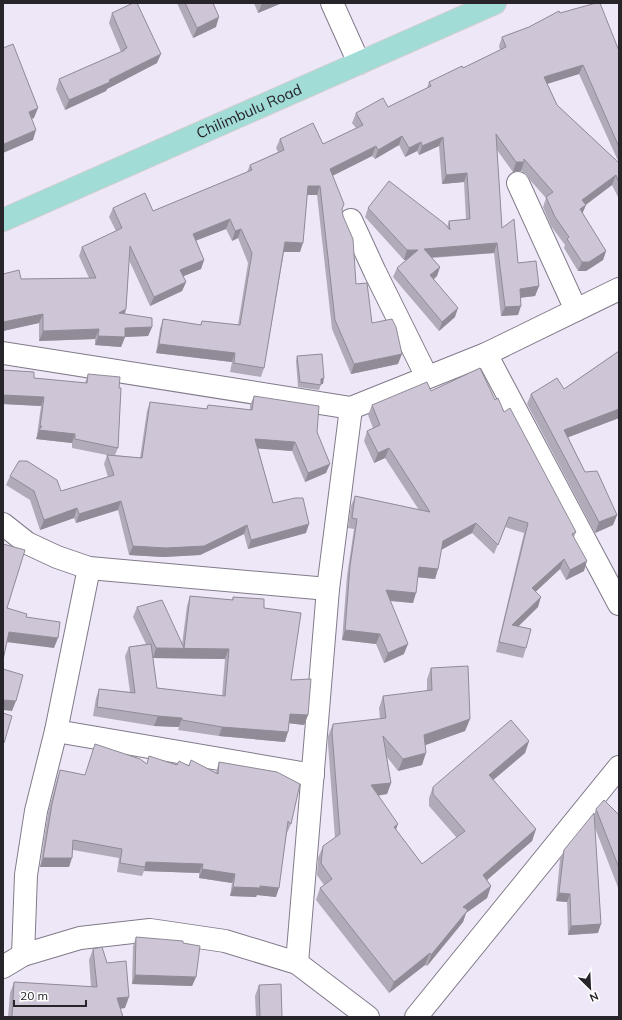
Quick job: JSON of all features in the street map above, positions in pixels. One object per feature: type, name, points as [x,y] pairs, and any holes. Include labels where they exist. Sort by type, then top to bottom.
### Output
[{"type":"main road","name":"Chilimbulu Road","points":[[3,220],[495,3]]},
{"type":"street","points":[[332,3],[359,63]]},
{"type":"street","points":[[518,183],[576,310]]},
{"type":"street","points":[[352,220],[375,272],[427,377]]},
{"type":"street","points":[[3,353],[351,408],[486,354],[619,289]]},
{"type":"street","points":[[486,354],[619,604]]},
{"type":"street","points":[[297,963],[328,589],[351,408]]},
{"type":"street","points":[[3,524],[27,543],[57,557],[89,568],[328,589]]},
{"type":"street","points":[[23,955],[26,875],[36,812],[56,731],[89,568]]},
{"type":"street","points":[[56,731],[313,775]]},
{"type":"street","points":[[416,1017],[619,767]]},
{"type":"street","points":[[3,967],[23,955],[80,938],[150,930],[225,941],[297,963],[368,1017]]},
{"type":"building","points":[[133,3],[137,3],[161,54],[109,80],[110,82],[69,100],[59,79],[127,48],[112,13]]},
{"type":"building","points":[[185,3],[213,3],[219,17],[197,28]]},
{"type":"building","points":[[600,3],[619,51],[619,147],[583,65],[544,77],[557,105],[619,163],[619,183],[616,175],[582,200],[586,205],[580,209],[606,251],[589,262],[582,262],[567,239],[569,237],[555,217],[546,197],[553,192],[524,159],[524,162],[516,162],[496,134],[502,228],[514,219],[518,263],[536,261],[539,286],[520,289],[521,306],[505,307],[497,243],[424,249],[440,267],[430,275],[458,308],[442,322],[397,268],[418,250],[407,250],[368,208],[389,181],[445,224],[450,230],[449,221],[470,219],[467,173],[446,175],[443,137],[422,146],[421,142],[409,148],[402,136],[378,150],[376,146],[330,169],[344,204],[342,209],[343,216],[353,239],[356,284],[367,283],[372,323],[392,319],[396,327],[402,354],[354,364],[335,320],[320,186],[308,186],[303,243],[285,242],[264,368],[234,363],[235,353],[159,344],[163,319],[201,325],[202,321],[240,325],[252,253],[241,229],[235,231],[230,219],[193,234],[204,260],[180,270],[186,282],[154,297],[130,246],[126,309],[119,313],[152,318],[152,327],[125,328],[125,337],[98,336],[99,329],[43,331],[43,314],[3,322],[3,274],[19,270],[21,279],[96,278],[82,247],[122,228],[113,208],[145,193],[153,211],[252,170],[250,165],[284,150],[280,139],[313,123],[323,144],[363,125],[356,113],[383,98],[388,107],[431,86],[429,82],[462,66],[463,68],[506,47],[502,37],[529,27],[559,11],[560,13]]},
{"type":"building","points":[[13,44],[38,108],[29,112],[36,130],[4,144],[3,48]]},
{"type":"building","points":[[619,351],[619,409],[564,430],[585,472],[597,471],[617,515],[599,522],[531,394],[557,378],[564,389]]},
{"type":"building","points":[[322,354],[324,378],[321,379],[321,385],[300,382],[297,356]]},
{"type":"building","points":[[480,368],[495,400],[498,398],[504,412],[510,408],[576,532],[572,534],[587,561],[570,570],[564,559],[532,588],[541,597],[512,625],[531,629],[526,648],[499,642],[528,523],[509,517],[498,545],[476,523],[443,541],[438,569],[419,567],[416,593],[386,590],[408,644],[388,653],[380,634],[345,630],[350,566],[357,519],[352,518],[355,496],[430,512],[389,448],[378,453],[367,431],[380,425],[372,405],[427,382],[431,391]]},
{"type":"building","points":[[3,370],[34,372],[34,378],[87,383],[88,374],[120,377],[119,388],[121,388],[118,448],[75,439],[75,434],[39,430],[42,426],[40,427],[44,397],[3,395]]},
{"type":"building","points":[[254,396],[319,406],[317,432],[330,464],[308,473],[295,442],[255,439],[273,503],[295,498],[303,498],[309,524],[251,540],[247,525],[204,546],[166,548],[133,546],[121,501],[79,514],[77,508],[44,520],[34,491],[10,476],[19,461],[27,461],[57,480],[61,491],[114,475],[107,455],[142,458],[150,402],[207,409],[208,405],[252,410]]},
{"type":"building","points":[[3,544],[25,550],[7,608],[27,614],[26,617],[60,622],[58,638],[9,632],[3,660]]},
{"type":"building","points":[[190,596],[233,600],[233,597],[264,599],[264,608],[301,613],[291,680],[311,679],[308,715],[290,714],[288,732],[222,727],[182,720],[182,718],[97,707],[99,689],[135,693],[129,647],[151,644],[157,688],[225,696],[229,649],[156,648],[137,607],[162,600],[184,648]]},
{"type":"building","points":[[468,666],[470,719],[424,735],[426,753],[403,759],[383,736],[391,783],[371,785],[398,824],[394,827],[422,864],[465,831],[433,794],[433,787],[511,720],[529,741],[489,775],[536,829],[483,875],[491,886],[463,907],[468,910],[431,955],[430,953],[394,982],[320,888],[332,879],[321,863],[323,846],[340,834],[332,732],[333,724],[386,718],[383,696],[432,690],[431,668]]},
{"type":"building","points":[[3,669],[23,675],[16,701],[3,700]]},
{"type":"building","points":[[3,713],[12,716],[4,743],[3,743]]},
{"type":"building","points":[[95,744],[140,759],[147,764],[149,756],[177,765],[179,761],[189,766],[191,760],[218,774],[219,762],[277,772],[300,784],[291,824],[288,821],[279,888],[260,886],[260,888],[233,887],[235,874],[202,869],[203,864],[146,862],[145,867],[120,863],[122,849],[73,840],[72,858],[43,858],[52,804],[60,770],[85,775]]},
{"type":"building","points":[[604,800],[619,815],[619,868],[596,809]]},
{"type":"building","points":[[594,813],[601,924],[571,926],[570,894],[559,893],[564,850]]},
{"type":"building","points":[[136,937],[183,941],[183,943],[200,946],[196,977],[135,975]]},
{"type":"building","points":[[102,947],[107,963],[126,961],[129,997],[117,998],[123,1017],[12,1017],[14,982],[97,987],[93,949]]},
{"type":"building","points":[[281,984],[282,1017],[260,1017],[259,985]]}]
